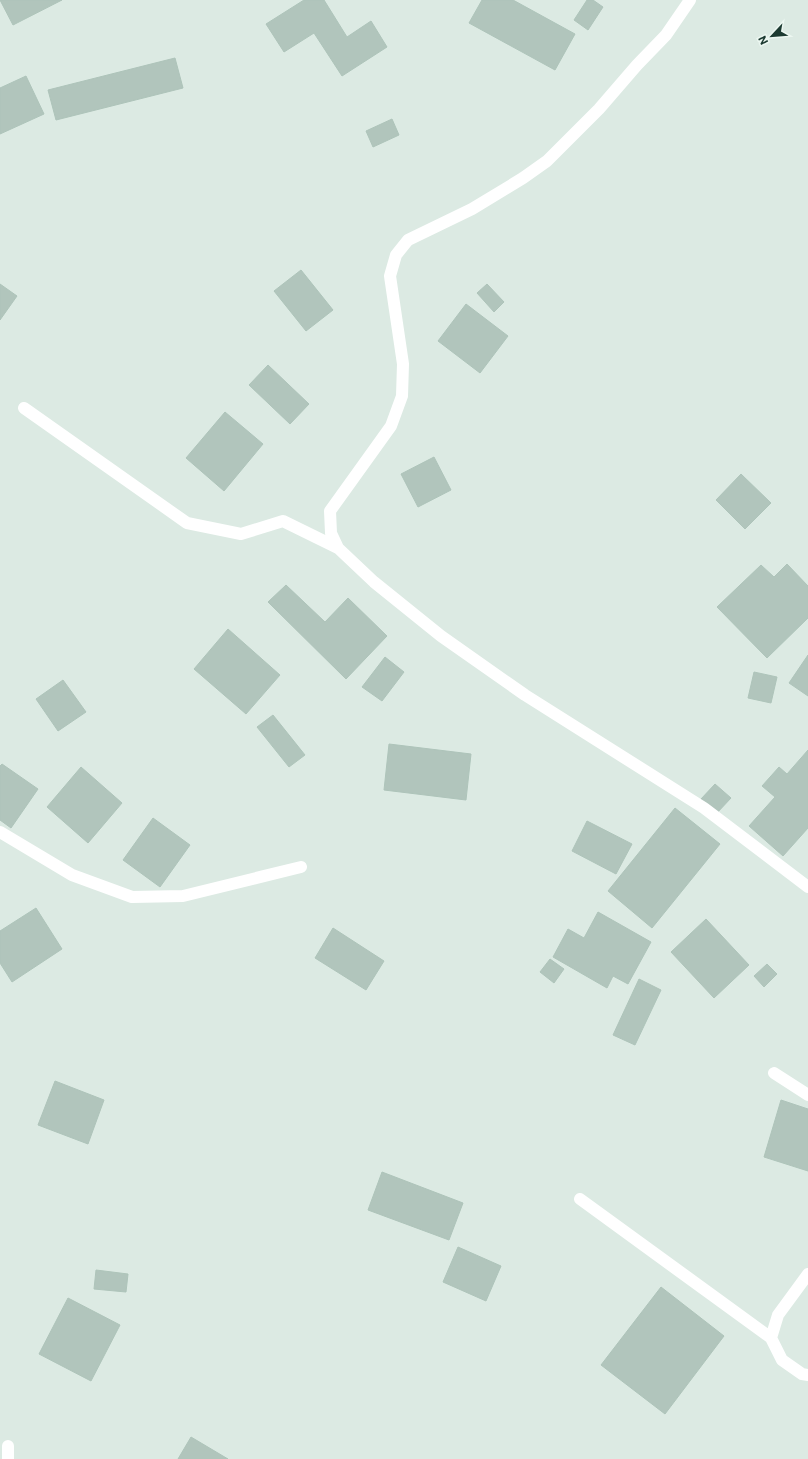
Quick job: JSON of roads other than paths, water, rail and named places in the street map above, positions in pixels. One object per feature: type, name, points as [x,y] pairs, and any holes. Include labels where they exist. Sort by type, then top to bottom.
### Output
[{"type":"street","points":[[338,548],[331,533],[330,511],[391,426],[402,396],[404,364],[390,276],[396,255],[408,240],[472,209],[523,178],[547,161],[599,109],[637,65],[666,35],[690,0]]},
{"type":"street","points":[[24,408],[187,524],[240,534],[283,521],[338,548],[374,582],[441,636],[525,695],[704,808],[808,887]]},
{"type":"street","points":[[0,832],[72,875],[132,897],[183,896],[301,867]]},
{"type":"street","points":[[774,1073],[808,1095]]},
{"type":"street","points":[[580,1199],[771,1338],[782,1360],[802,1374],[808,1375]]},
{"type":"street","points":[[771,1338],[778,1315],[808,1274]]},
{"type":"street","points":[[8,1446],[8,1459]]}]
